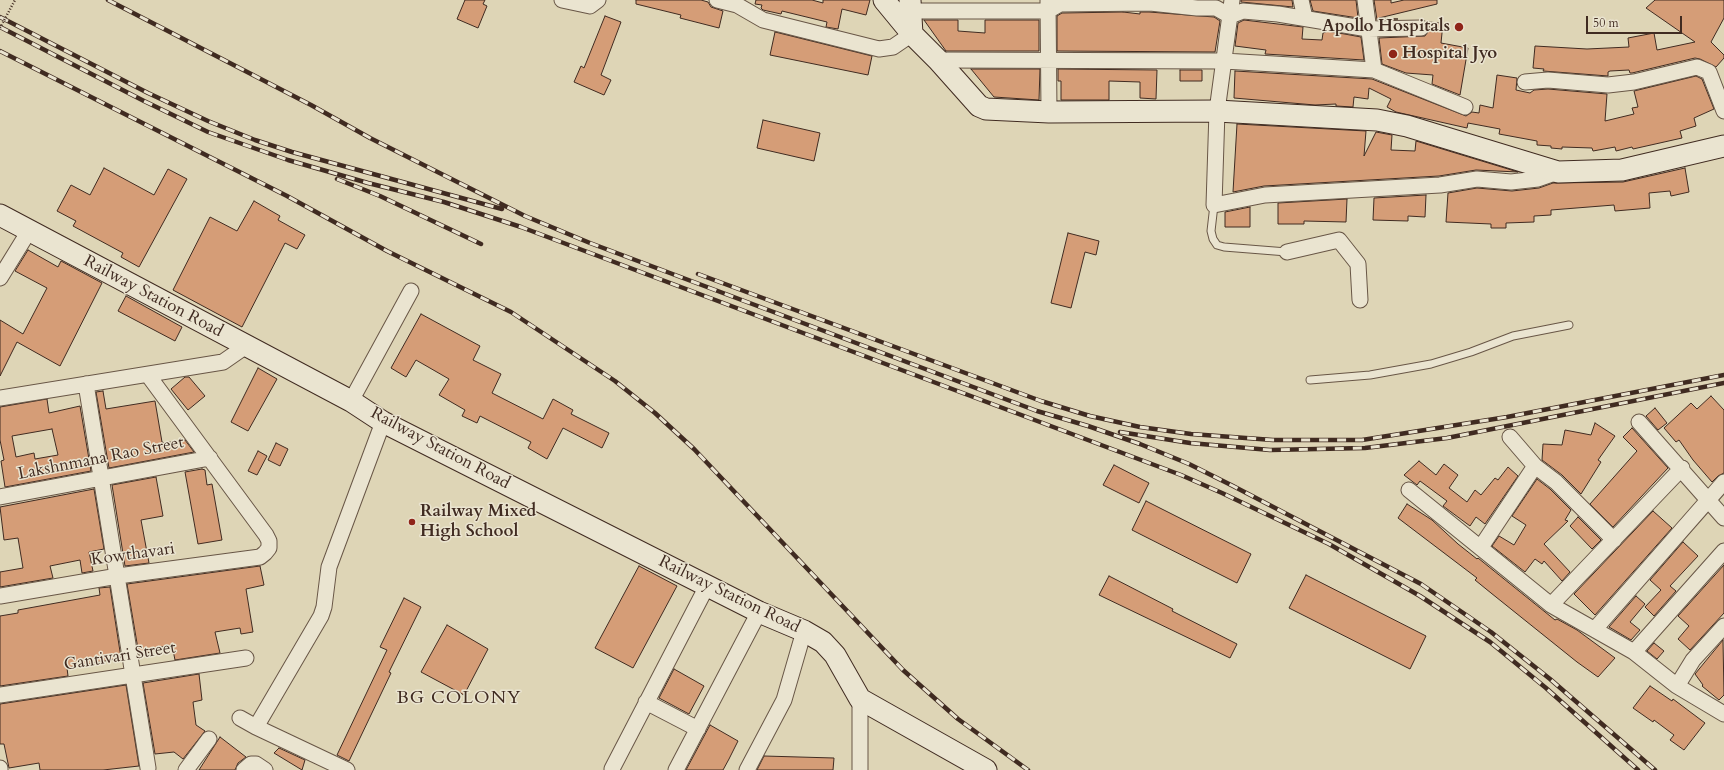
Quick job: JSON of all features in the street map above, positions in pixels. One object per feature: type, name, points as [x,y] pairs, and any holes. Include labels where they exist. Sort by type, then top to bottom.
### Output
[{"type":"street","points":[[562,0],[590,6],[598,0]]},
{"type":"street","points":[[716,0],[737,5],[763,20],[879,49],[893,47],[912,34]]},
{"type":"street","points":[[884,0],[912,34],[938,60],[979,106],[986,110],[1049,112],[1217,111],[1377,120],[1407,126],[1558,172]]},
{"type":"street","points":[[1232,0],[1217,111],[1214,205],[1265,195],[1440,185],[1477,179],[1510,182],[1538,179],[1558,172],[1622,170],[1724,146]]},
{"type":"street","points":[[1301,0],[1305,18]]},
{"type":"street","points":[[1365,0],[1374,70]]},
{"type":"street","points":[[912,34],[910,6],[1150,4],[1196,8],[1216,8],[1230,16]]},
{"type":"street","points":[[1048,5],[1049,112]]},
{"type":"street","points":[[1230,16],[1243,11],[1305,18],[1368,29],[1422,28]]},
{"type":"street","points":[[938,60],[1224,61],[1374,70],[1423,92],[1464,107]]},
{"type":"street","points":[[1525,82],[1548,80],[1608,85],[1634,82],[1697,67],[1709,72],[1724,112]]},
{"type":"street","name":"Railway Station Road","points":[[0,215],[350,400],[383,422],[759,612],[804,631],[823,642],[835,655],[860,699]]},
{"type":"street","points":[[0,278],[5,258],[29,231]]},
{"type":"street","points":[[1287,252],[1339,240],[1358,264],[1360,300]]},
{"type":"street","points":[[350,400],[411,290]]},
{"type":"street","points":[[0,398],[224,362],[246,346]]},
{"type":"street","points":[[148,375],[210,458]]},
{"type":"street","points":[[86,384],[134,674],[146,769]]},
{"type":"street","points":[[256,727],[321,616],[324,607],[329,567],[383,422]]},
{"type":"street","points":[[1639,422],[1682,468],[1724,518]]},
{"type":"street","points":[[1510,438],[1535,466],[1556,482],[1614,540]]},
{"type":"street","name":"Lakshnmana Rao Street","points":[[0,497],[210,458]]},
{"type":"street","name":"Kowthavari","points":[[0,596],[118,576],[260,557],[269,548],[269,541],[266,535],[210,458]]},
{"type":"street","points":[[1481,547],[1535,466]]},
{"type":"street","points":[[1551,605],[1682,468]]},
{"type":"street","points":[[1595,629],[1724,482]]},
{"type":"street","points":[[1409,490],[1551,605],[1634,652],[1677,686],[1724,714]]},
{"type":"street","points":[[1634,652],[1724,551]]},
{"type":"street","points":[[612,769],[707,586]]},
{"type":"street","points":[[676,770],[759,612]]},
{"type":"street","points":[[1677,686],[1693,660],[1724,626]]},
{"type":"street","points":[[747,770],[784,700],[804,631]]},
{"type":"street","name":"Gantivari Street","points":[[0,695],[246,658]]},
{"type":"street","points":[[860,770],[860,699],[986,770]]},
{"type":"street","points":[[646,702],[698,729]]},
{"type":"street","points":[[240,718],[347,770]]},
{"type":"street","points":[[186,770],[209,739]]},
{"type":"street","points":[[244,770],[251,764],[256,764],[265,770]]},
{"type":"lane","points":[[1214,205],[1211,231],[1217,245],[1224,247],[1287,252]]},
{"type":"lane","points":[[1310,380],[1370,375],[1431,364],[1471,352],[1513,336],[1569,325]]},
{"type":"path","points":[[0,28],[15,0]]},
{"type":"building","points":[[465,0],[485,0],[483,4],[487,6],[478,28],[457,19]]},
{"type":"building","points":[[636,0],[701,0],[708,2],[711,7],[723,11],[719,28],[680,18],[681,15],[636,4]]},
{"type":"building","points":[[756,0],[812,0],[823,3],[823,0],[870,0],[866,15],[842,9],[838,29],[826,27],[827,22],[782,11],[781,14],[763,10],[761,8],[762,5],[755,4]]},
{"type":"building","points":[[1241,0],[1292,0],[1293,7],[1241,2]]},
{"type":"building","points":[[1310,0],[1356,0],[1358,18],[1313,11]]},
{"type":"building","points":[[1374,0],[1391,0],[1391,3],[1404,0],[1437,0],[1437,4],[1379,18],[1398,19],[1377,20]]},
{"type":"building","points":[[1655,0],[1724,0],[1724,18],[1711,42],[1724,55],[1724,58],[1716,67],[1695,58],[1632,73],[1630,73],[1629,70],[1610,71],[1608,72],[1608,76],[1543,71],[1544,69],[1533,68],[1535,46],[1587,49],[1629,47],[1628,38],[1654,33],[1657,50],[1695,42],[1646,8]]},
{"type":"building","points":[[1123,12],[1140,14],[1140,12],[1149,12],[1214,17],[1220,21],[1215,52],[1057,51],[1057,16],[1062,13]]},
{"type":"building","points":[[605,16],[621,22],[601,75],[611,80],[604,95],[574,82],[581,66],[584,68]]},
{"type":"building","points":[[924,20],[958,20],[958,31],[985,33],[985,20],[1039,20],[1039,51],[946,51]]},
{"type":"building","points":[[1244,20],[1303,27],[1302,39],[1322,40],[1323,33],[1328,31],[1361,37],[1364,60],[1265,54],[1266,50],[1235,46],[1238,23]]},
{"type":"building","points":[[1427,22],[1443,23],[1441,43],[1468,48],[1460,95],[1432,84],[1433,75],[1406,73],[1382,64],[1379,38],[1425,36],[1430,28]]},
{"type":"building","points":[[775,32],[872,56],[868,75],[770,55]]},
{"type":"building","points":[[971,69],[1040,69],[1039,100],[994,97]]},
{"type":"building","points":[[1058,69],[1157,70],[1156,99],[1140,98],[1140,82],[1109,81],[1109,100],[1061,100],[1061,81],[1058,81]]},
{"type":"building","points":[[1180,70],[1202,70],[1202,81],[1180,81]]},
{"type":"building","points":[[1235,71],[1372,79],[1466,116],[1472,112],[1479,113],[1480,105],[1493,108],[1497,75],[1517,78],[1516,90],[1530,93],[1534,90],[1548,89],[1607,94],[1605,121],[1634,114],[1632,108],[1638,107],[1634,91],[1696,76],[1702,79],[1714,109],[1694,118],[1696,126],[1680,131],[1682,138],[1633,149],[1632,147],[1616,151],[1615,147],[1593,151],[1592,148],[1562,147],[1562,149],[1551,148],[1551,146],[1537,145],[1537,141],[1499,134],[1500,129],[1468,123],[1467,128],[1396,112],[1387,107],[1391,99],[1369,88],[1368,99],[1354,97],[1353,107],[1336,106],[1336,104],[1315,105],[1234,98]]},
{"type":"building","points":[[763,120],[820,133],[814,161],[757,148]]},
{"type":"building","points":[[1237,124],[1366,131],[1364,156],[1376,132],[1392,135],[1391,150],[1415,151],[1416,141],[1518,172],[1476,170],[1439,176],[1264,186],[1233,192]]},
{"type":"building","points":[[104,168],[154,195],[168,169],[187,179],[139,267],[121,257],[123,253],[73,226],[76,221],[57,211],[71,185],[90,195]]},
{"type":"building","points":[[1685,168],[1689,192],[1671,196],[1670,191],[1649,193],[1650,208],[1615,211],[1614,205],[1551,210],[1551,215],[1534,216],[1534,222],[1506,223],[1506,228],[1491,228],[1491,224],[1446,222],[1448,193],[1477,188],[1512,191],[1539,188],[1553,183],[1623,182]]},
{"type":"building","points":[[1426,195],[1425,217],[1408,216],[1408,221],[1373,220],[1374,198]]},
{"type":"building","points":[[1347,199],[1346,222],[1304,221],[1304,224],[1278,224],[1278,203]]},
{"type":"building","points":[[254,201],[280,216],[278,220],[305,235],[297,249],[285,243],[242,327],[173,290],[210,217],[237,231]]},
{"type":"building","points":[[1250,207],[1250,227],[1225,227],[1225,212]]},
{"type":"building","points":[[1068,233],[1099,241],[1096,255],[1085,252],[1071,308],[1051,303]]},
{"type":"building","points":[[28,250],[58,267],[61,261],[102,283],[60,366],[17,342],[0,376],[0,320],[23,334],[47,288],[15,271]]},
{"type":"building","points":[[126,296],[182,327],[175,341],[118,311]]},
{"type":"building","points":[[421,314],[480,346],[473,360],[501,374],[492,393],[543,419],[553,399],[573,410],[571,414],[609,433],[602,448],[563,428],[547,459],[528,448],[531,442],[480,416],[477,423],[462,416],[465,410],[439,395],[449,379],[416,360],[406,377],[391,368]]},
{"type":"building","points":[[258,368],[277,379],[248,431],[231,422]]},
{"type":"building","points":[[185,377],[189,377],[205,396],[188,410],[171,389]]},
{"type":"building","points":[[103,391],[106,409],[155,401],[162,442],[185,440],[194,452],[109,468],[96,392]]},
{"type":"building","points":[[1711,396],[1724,410],[1724,473],[1712,482],[1693,460],[1679,440],[1676,442],[1664,428],[1691,403],[1697,409]]},
{"type":"building","points":[[47,399],[49,413],[80,406],[91,471],[5,487],[1,461],[4,460],[0,440],[0,407]],"holes":[[[52,429],[58,455],[35,459],[34,453],[16,457],[12,436]]]},
{"type":"building","points":[[1655,408],[1667,423],[1658,430],[1646,416]]},
{"type":"building","points":[[1595,423],[1615,436],[1598,460],[1601,462],[1581,494],[1562,475],[1542,460],[1543,444],[1562,445],[1565,430],[1591,435]]},
{"type":"building","points":[[1632,428],[1668,468],[1613,527],[1590,504],[1637,451],[1623,437]]},
{"type":"building","points":[[276,443],[288,449],[280,466],[268,460]]},
{"type":"building","points":[[258,451],[267,456],[257,475],[248,471]]},
{"type":"building","points":[[1419,461],[1436,475],[1444,464],[1458,475],[1449,488],[1467,502],[1475,490],[1481,495],[1495,478],[1498,480],[1508,467],[1518,476],[1485,524],[1476,517],[1470,526],[1443,506],[1447,501],[1420,481],[1417,485],[1404,475]]},
{"type":"building","points":[[1114,465],[1149,483],[1139,503],[1103,485]]},
{"type":"building","points":[[202,469],[205,470],[207,485],[212,484],[222,540],[198,544],[185,472]]},
{"type":"building","points":[[156,477],[163,516],[141,520],[149,563],[125,566],[112,485]]},
{"type":"building","points":[[1537,479],[1550,489],[1571,510],[1565,520],[1568,521],[1544,544],[1570,572],[1562,581],[1544,561],[1542,564],[1535,559],[1525,572],[1492,546],[1499,536],[1514,545],[1526,525],[1512,516]]},
{"type":"building","points":[[94,489],[104,549],[89,552],[93,571],[82,573],[80,560],[50,566],[53,578],[0,587],[0,572],[23,568],[18,538],[4,540],[0,507]]},
{"type":"building","points":[[1146,501],[1251,554],[1237,583],[1132,530]]},
{"type":"building","points":[[1407,504],[1432,520],[1458,544],[1477,559],[1478,558],[1555,620],[1557,619],[1577,630],[1615,658],[1598,677],[1577,662],[1475,580],[1477,578],[1398,518]]},
{"type":"building","points":[[1653,511],[1672,528],[1595,615],[1574,594]]},
{"type":"building","points":[[1578,517],[1601,540],[1592,549],[1570,526]]},
{"type":"building","points":[[1683,542],[1698,556],[1670,586],[1676,591],[1654,616],[1645,607],[1661,590],[1650,580]]},
{"type":"building","points":[[1724,565],[1724,613],[1690,650],[1678,639],[1689,626],[1678,616]]},
{"type":"building","points":[[260,566],[264,585],[246,589],[253,632],[241,634],[240,628],[215,632],[220,653],[175,660],[172,645],[150,649],[151,652],[139,655],[127,584]]},
{"type":"building","points":[[639,566],[677,586],[633,668],[595,648]]},
{"type":"building","points":[[1306,575],[1426,636],[1410,669],[1289,608]]},
{"type":"building","points":[[1109,576],[1173,609],[1172,611],[1237,644],[1230,658],[1099,595]]},
{"type":"building","points":[[110,587],[121,658],[67,668],[68,676],[0,686],[0,616],[18,613],[18,610],[100,595],[99,588]]},
{"type":"building","points":[[1636,596],[1645,604],[1630,622],[1640,630],[1631,640],[1609,627]]},
{"type":"building","points":[[404,598],[421,607],[389,672],[391,673],[349,761],[337,755],[387,650],[380,647]]},
{"type":"building","points":[[447,625],[488,649],[464,695],[421,672]]},
{"type":"building","points":[[1723,640],[1724,695],[1719,700],[1702,686],[1703,685],[1695,674]]},
{"type":"building","points":[[1654,643],[1664,651],[1657,659],[1647,651]]},
{"type":"building","points":[[674,669],[704,686],[689,714],[659,698]]},
{"type":"building","points":[[199,674],[202,700],[193,702],[196,725],[205,731],[183,759],[174,752],[155,754],[143,683]]},
{"type":"building","points":[[126,685],[139,766],[103,770],[40,770],[39,763],[9,768],[4,744],[0,744],[0,704]]},
{"type":"building","points":[[1650,686],[1672,701],[1673,699],[1705,723],[1684,750],[1670,740],[1674,735],[1654,720],[1653,722],[1633,708]]},
{"type":"building","points":[[710,725],[738,741],[729,759],[723,770],[686,770]]},
{"type":"building","points":[[220,737],[246,757],[238,763],[235,770],[199,770]]},
{"type":"building","points":[[279,748],[305,760],[302,770],[274,753]]},
{"type":"building","points":[[764,756],[834,758],[833,770],[757,770]]},
{"type":"railway","points":[[108,0],[311,105],[370,138],[525,216],[590,243],[1037,411],[1088,426],[1140,444],[1189,464],[1421,584],[1491,632],[1550,679],[1655,770]]},
{"type":"railway","points":[[0,17],[148,93],[208,121],[255,140],[292,152],[502,209]]},
{"type":"railway","points":[[0,27],[208,132],[288,160],[368,183],[444,202],[521,227],[1181,475],[1222,493],[1329,544],[1420,596],[1490,642],[1546,688],[1638,770]]},
{"type":"railway","points":[[0,51],[287,196],[387,251],[511,312],[615,381],[655,413],[694,449],[903,670],[958,719],[1028,770]]},
{"type":"railway","points":[[337,179],[380,196],[481,244]]},
{"type":"railway","points":[[698,274],[1041,401],[1090,416],[1140,427],[1191,434],[1273,440],[1362,440],[1507,417],[1724,375]]},
{"type":"railway","points":[[1120,432],[1190,443],[1270,450],[1365,448],[1447,438],[1724,383]]},
{"type":"place","name":"Apollo Hospitals","points":[[1459,27]]},
{"type":"place","name":"Hospital Jyo","points":[[1393,54]]},
{"type":"place","name":"Railway Mixed High School","points":[[412,522]]},
{"type":"district","name":"BG COLONY","points":[[459,699]]}]
